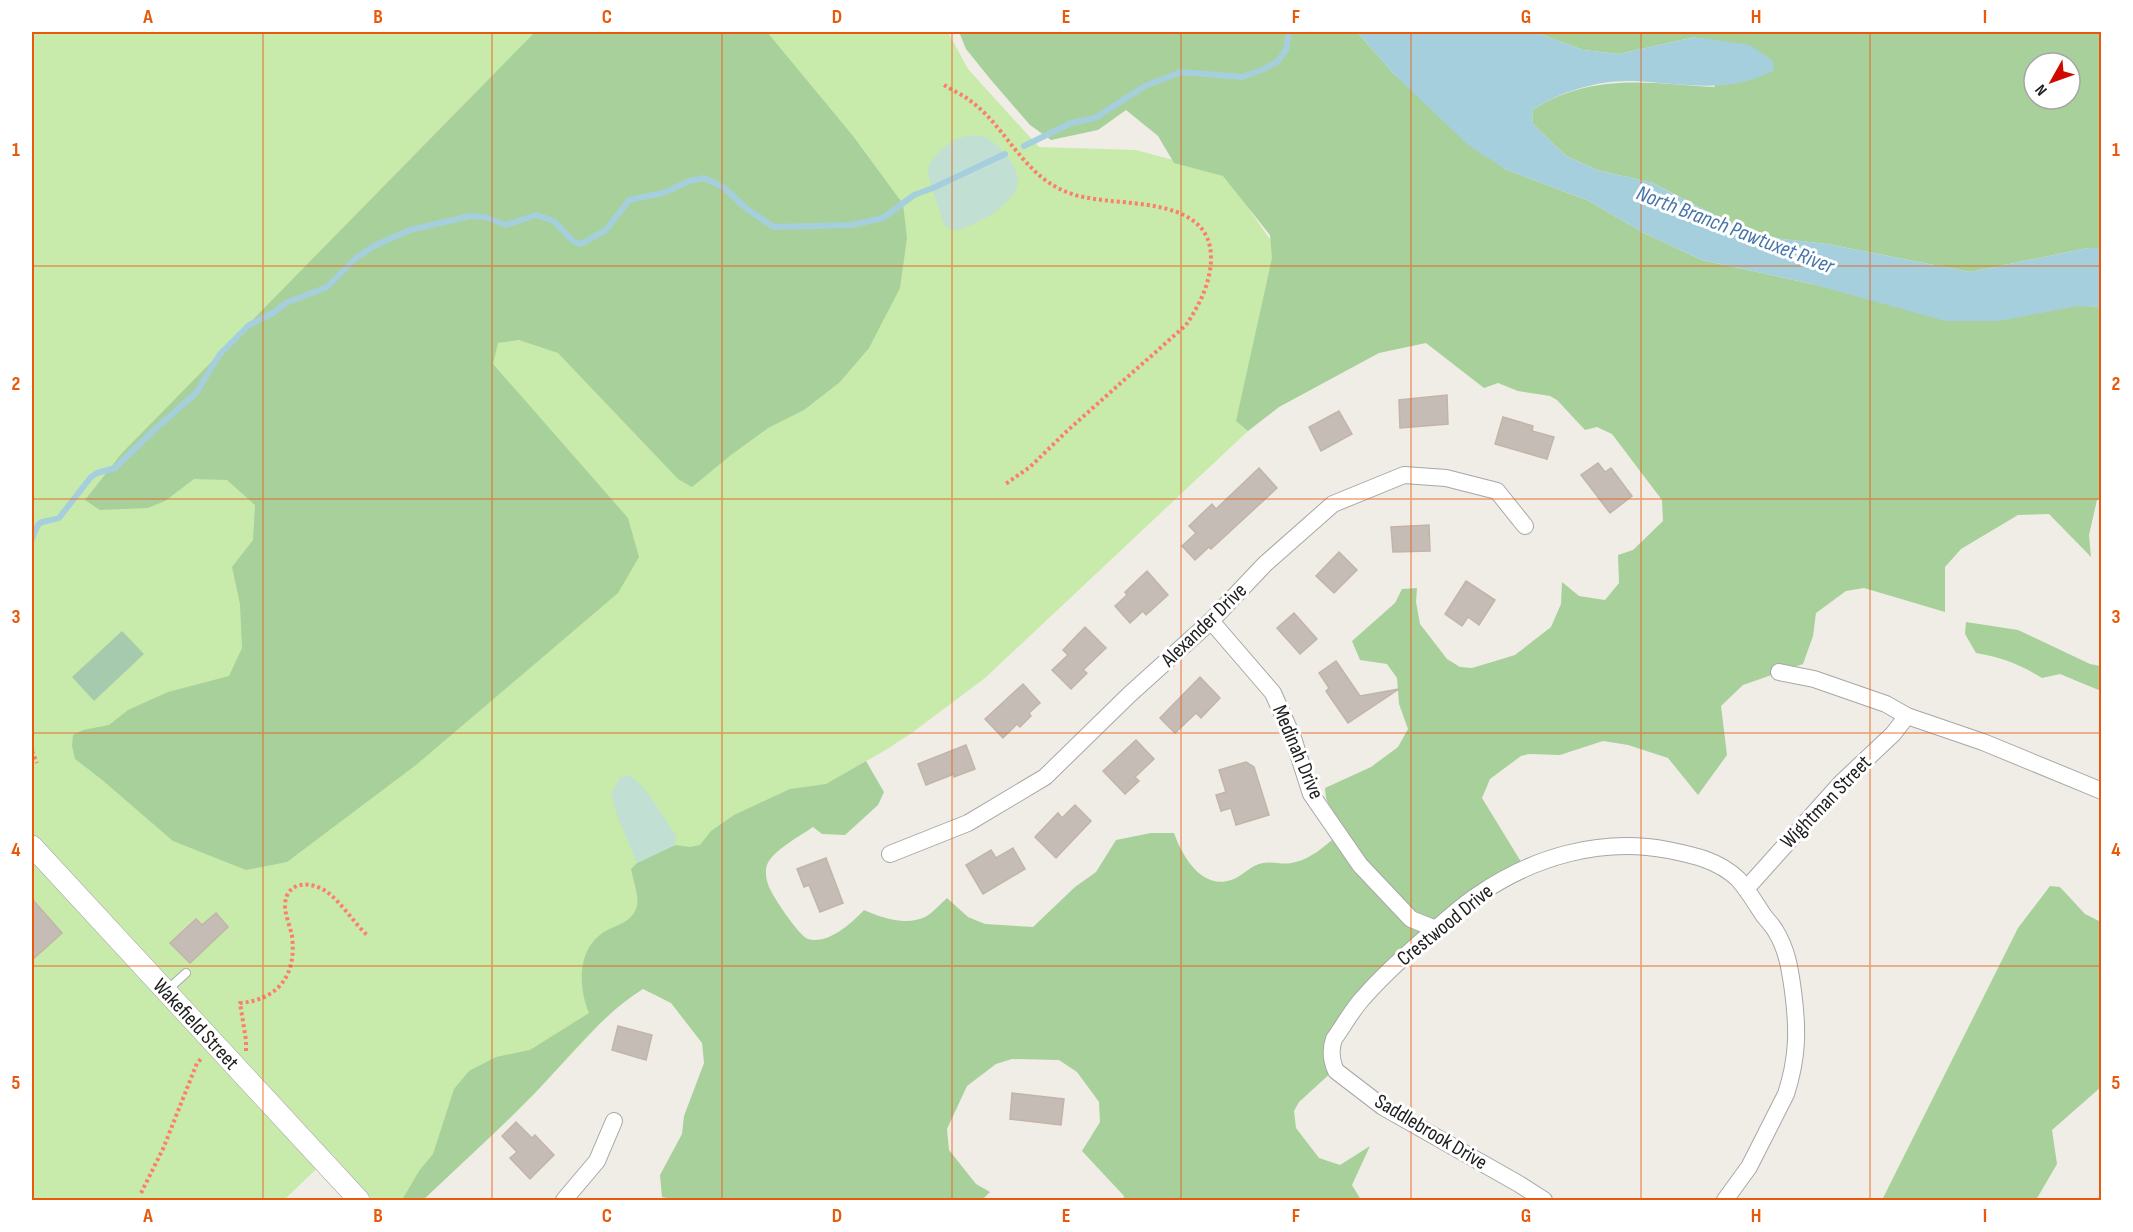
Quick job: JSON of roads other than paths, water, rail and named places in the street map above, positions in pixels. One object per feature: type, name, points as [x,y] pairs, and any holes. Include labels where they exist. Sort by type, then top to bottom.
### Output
[{"type":"street","name":"Alexander Drive","points":[[890,854],[968,823],[1044,777],[1130,694],[1211,621],[1265,564],[1333,504],[1404,475],[1446,478],[1497,491],[1525,526]]},
{"type":"street","name":"Medinah Drive","points":[[1211,621],[1273,693],[1293,738],[1311,794],[1360,865],[1411,919],[1436,929]]},
{"type":"street","points":[[1779,672],[1814,679],[1886,704],[1907,716],[1983,742],[2102,791]]},
{"type":"street","name":"Wightman Street","points":[[1746,889],[1841,783],[1893,734],[1907,716]]},
{"type":"street","name":"Wakefield Street","points":[[32,846],[359,1200]]},
{"type":"street","name":"Crestwood Drive","points":[[1331,1053],[1334,1039],[1362,999],[1436,929],[1476,895],[1516,871],[1574,852],[1609,846],[1648,846],[1690,854],[1711,861],[1729,872],[1746,889],[1776,930],[1790,962],[1797,1013],[1794,1066],[1786,1094],[1749,1167],[1725,1200]]},
{"type":"street","name":"Saddlebrook Drive","points":[[1331,1053],[1336,1071],[1383,1107],[1544,1200]]},
{"type":"street","points":[[564,1200],[597,1161],[614,1121]]},
{"type":"lane","points":[[166,991],[186,973]]},
{"type":"water","name":"North Branch Pawtuxet River","points":[[1357,32],[1535,32],[1583,50],[1619,54],[1695,37],[1750,45],[1773,61],[1774,70],[1740,83],[1723,85],[1607,82],[1568,92],[1544,103],[1532,110],[1533,124],[1566,156],[1597,170],[1653,183],[1755,236],[1827,244],[1970,272],[2088,248],[2101,248],[2101,307],[2077,306],[1999,321],[1945,321],[1812,284],[1702,260],[1642,232],[1589,201],[1505,169],[1468,145],[1394,74]]},
{"type":"waterway","points":[[1024,146],[1071,123],[1095,118],[1145,86],[1181,72],[1242,77],[1262,70],[1277,62],[1286,50],[1289,32]]},
{"type":"waterway","points":[[32,539],[39,524],[59,518],[91,477],[115,468],[196,393],[220,354],[249,325],[273,313],[286,303],[327,287],[356,258],[374,246],[410,230],[470,216],[485,217],[506,225],[536,215],[554,221],[573,241],[581,244],[606,230],[629,200],[663,193],[690,181],[704,178],[723,187],[747,209],[774,227],[851,225],[883,218],[914,195],[1005,154]]}]
